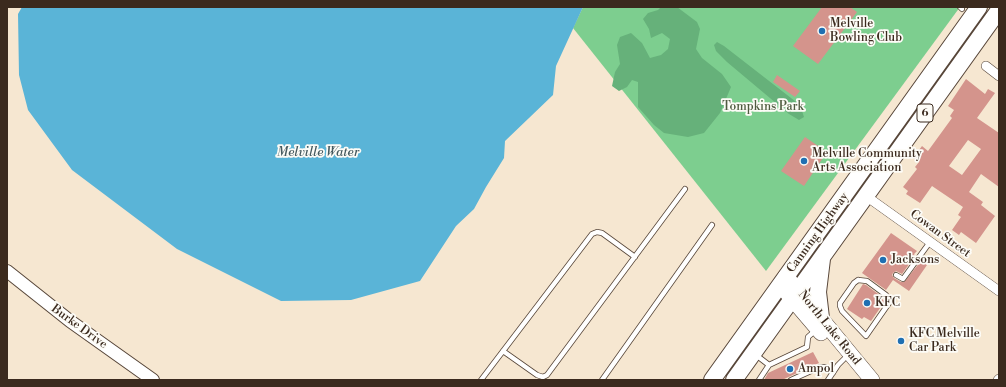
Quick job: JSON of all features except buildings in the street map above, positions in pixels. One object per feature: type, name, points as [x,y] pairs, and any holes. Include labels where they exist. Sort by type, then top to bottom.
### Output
[{"type":"highway","name":"Canning Highway","points":[[734,380],[999,10]]},
{"type":"highway","name":"Canning Highway","points":[[712,380],[783,281],[968,11]]},
{"type":"highway","points":[[968,11],[984,31]]},
{"type":"highway","points":[[819,323],[818,292],[822,257]]},
{"type":"main road","name":"North Lake Road","points":[[783,281],[819,323],[872,380]]},
{"type":"main road","name":"North Lake Road","points":[[819,323],[844,359],[863,380]]},
{"type":"street","points":[[986,66],[999,76]]},
{"type":"street","name":"Cowan Street","points":[[866,196],[999,292]]},
{"type":"street","name":"Burke Drive","points":[[7,271],[70,321],[153,380]]},
{"type":"lane","points":[[503,351],[537,378],[547,375],[685,189]]},
{"type":"lane","points":[[602,380],[712,225]]},
{"type":"lane","points":[[481,380],[592,234],[597,232],[602,233],[635,257]]},
{"type":"lane","points":[[896,275],[903,280],[930,242]]},
{"type":"lane","points":[[858,280],[863,280],[886,295],[890,300],[866,336],[840,306],[840,303],[854,283],[858,280]]},
{"type":"lane","points":[[759,380],[769,365],[807,347],[808,337],[819,323]]},
{"type":"lane","points":[[753,353],[769,365]]},
{"type":"lane","points":[[828,380],[844,359]]},
{"type":"lane","points":[[791,380],[820,367],[825,367],[833,372]]},
{"type":"green space","name":"Tompkins Park","points":[[583,7],[960,7],[766,271],[573,28]]},
{"type":"green space","points":[[661,7],[677,7],[697,22],[700,29],[696,49],[702,58],[722,74],[731,87],[720,113],[704,133],[688,137],[664,133],[654,125],[638,107],[638,82],[632,80],[627,87],[619,91],[612,86],[615,72],[620,64],[617,45],[620,37],[631,33],[642,43],[650,58],[661,55],[668,49],[670,39],[662,33],[651,38],[649,29],[643,19],[648,13],[658,10]]},
{"type":"green space","points":[[717,42],[800,105],[804,117],[799,120],[789,114],[727,62],[716,51],[714,45]]},
{"type":"water","name":"Melville Water","points":[[22,7],[583,7],[556,66],[553,95],[505,141],[504,158],[474,209],[456,226],[420,281],[351,300],[281,301],[177,249],[72,170],[28,110],[19,75],[18,14]]},
{"type":"place","name":"Melville Bowling Club","points":[[822,31]]},
{"type":"place","name":"Melville Community Arts Association","points":[[804,161]]},
{"type":"place","name":"Jacksons","points":[[883,260]]},
{"type":"place","name":"KFC","points":[[867,303]]},
{"type":"place","name":"KFC Melville Car Park","points":[[901,341]]},
{"type":"place","name":"Ampol","points":[[790,369]]}]
